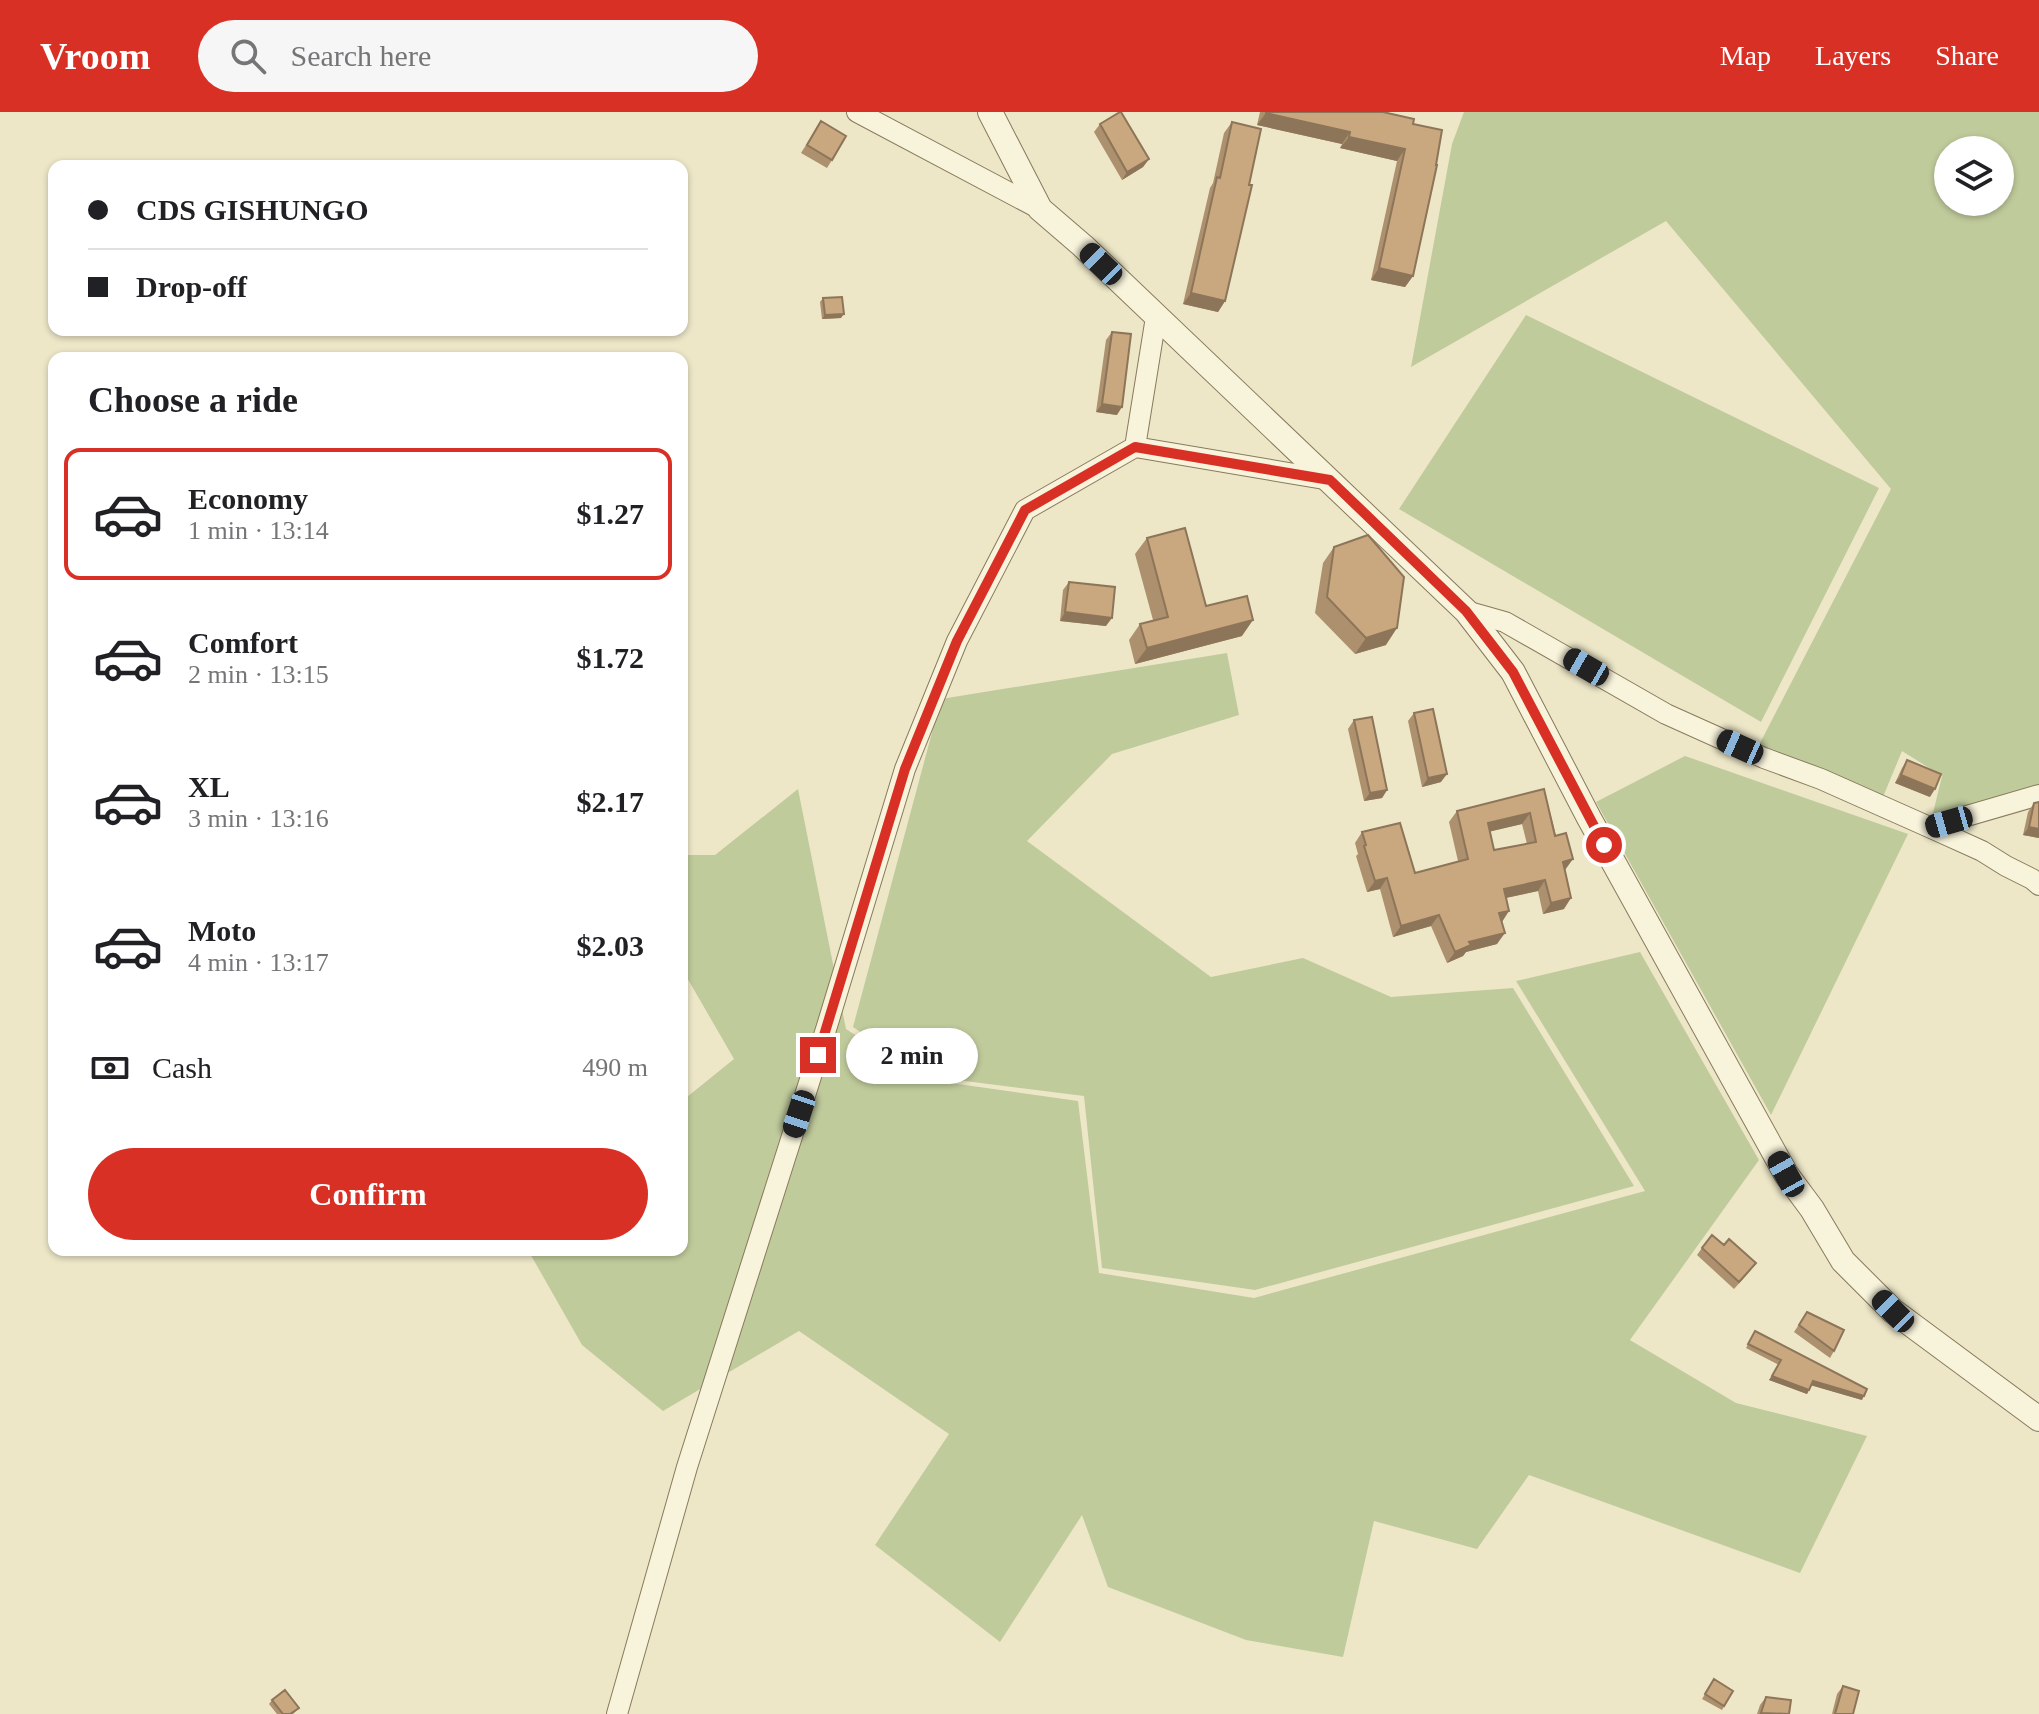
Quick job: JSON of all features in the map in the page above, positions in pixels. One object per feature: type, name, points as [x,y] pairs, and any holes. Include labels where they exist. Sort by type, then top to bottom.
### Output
[{"type":"street","points":[[857,112],[1040,209],[1083,246],[1466,611],[1513,672],[1589,818],[1786,1174],[1812,1209],[1843,1261],[1893,1311],[2039,1419]]},
{"type":"street","points":[[990,112],[1040,209]]},
{"type":"street","points":[[1135,447],[1156,317]]},
{"type":"street","points":[[617,1714],[687,1467],[905,769],[957,641],[1025,510],[1135,447],[1330,480]]},
{"type":"street","points":[[1466,611],[1505,622],[1666,714],[1982,851],[2039,885]]},
{"type":"street","points":[[1929,827],[2039,795]]},
{"type":"green space","points":[[1464,112],[2039,112],[2039,798],[2013,806],[1933,813],[1942,776],[1902,751],[1883,797],[1758,747],[1891,489],[1666,221],[1411,367],[1452,144]]},
{"type":"green space","points":[[1526,315],[1879,488],[1761,722],[1399,509]]},
{"type":"green space","points":[[1227,653],[1239,715],[1112,754],[1027,841],[1211,977],[1303,958],[1391,997],[1513,988],[1634,1186],[1255,1290],[1102,1268],[1084,1096],[926,1076],[853,1027],[941,699]]},
{"type":"green space","points":[[1685,756],[1908,834],[1771,1115],[1596,802]]},
{"type":"green space","points":[[798,789],[846,1029],[923,1079],[1078,1101],[1099,1273],[1254,1298],[1645,1191],[1516,981],[1640,952],[1759,1160],[1630,1340],[1736,1403],[1867,1436],[1800,1573],[1529,1475],[1477,1549],[1374,1521],[1343,1657],[1246,1640],[1108,1587],[1082,1515],[1000,1642],[875,1545],[949,1434],[799,1331],[663,1411],[582,1345],[531,1256],[688,1256],[688,1096],[734,1059],[688,979],[688,855],[715,855]]},
{"type":"building","points":[[1121,112],[1149,159],[1127,172],[1100,124]]},
{"type":"building","points":[[1266,112],[1383,112],[1414,119],[1413,124],[1442,130],[1413,276],[1379,268],[1405,149],[1349,137],[1350,132]]},
{"type":"building","points":[[821,121],[846,136],[832,160],[807,145]]},
{"type":"building","points":[[1232,122],[1261,129],[1249,185],[1252,185],[1225,301],[1191,293]]},
{"type":"building","points":[[842,297],[844,314],[825,315],[823,298]]},
{"type":"building","points":[[1112,332],[1131,334],[1122,407],[1102,404]]},
{"type":"building","points":[[1185,528],[1206,606],[1247,596],[1253,620],[1147,648],[1140,624],[1168,617],[1147,538]]},
{"type":"building","points":[[1368,535],[1404,577],[1397,628],[1366,638],[1327,597],[1334,547]]},
{"type":"building","points":[[1069,582],[1115,587],[1112,618],[1065,612]]},
{"type":"building","points":[[1433,709],[1447,774],[1428,778],[1414,713]]},
{"type":"building","points":[[1372,717],[1387,790],[1370,793],[1354,720]]},
{"type":"building","points":[[1907,760],[1941,774],[1935,789],[1901,775]]},
{"type":"building","points":[[1544,789],[1555,836],[1566,833],[1573,859],[1563,862],[1571,898],[1551,903],[1545,880],[1504,889],[1509,911],[1499,913],[1505,933],[1469,942],[1471,945],[1455,952],[1439,915],[1401,926],[1387,878],[1375,881],[1362,832],[1400,823],[1415,873],[1468,859],[1457,811]],"holes":[[[1530,813],[1536,842],[1494,850],[1488,823]]]},
{"type":"building","points":[[2039,802],[2039,829],[2029,827],[2034,803]]},
{"type":"building","points":[[1712,1235],[1724,1245],[1729,1239],[1756,1263],[1739,1282],[1702,1248]]},
{"type":"building","points":[[1807,1312],[1844,1330],[1834,1351],[1799,1325]]},
{"type":"building","points":[[1755,1331],[1867,1389],[1864,1396],[1813,1381],[1809,1390],[1772,1376],[1781,1360],[1748,1344]]},
{"type":"building","points":[[1714,1679],[1733,1691],[1724,1706],[1705,1694]]},
{"type":"building","points":[[1843,1686],[1859,1691],[1853,1714],[1835,1714]]},
{"type":"building","points":[[285,1690],[299,1708],[290,1714],[283,1714],[272,1700]]},
{"type":"building","points":[[1766,1697],[1791,1700],[1789,1714],[1761,1713]]},
{"type":"route","points":[[818,1055],[905,769],[957,641],[1025,510],[1135,447],[1330,480],[1466,611],[1513,672],[1604,845]]}]
